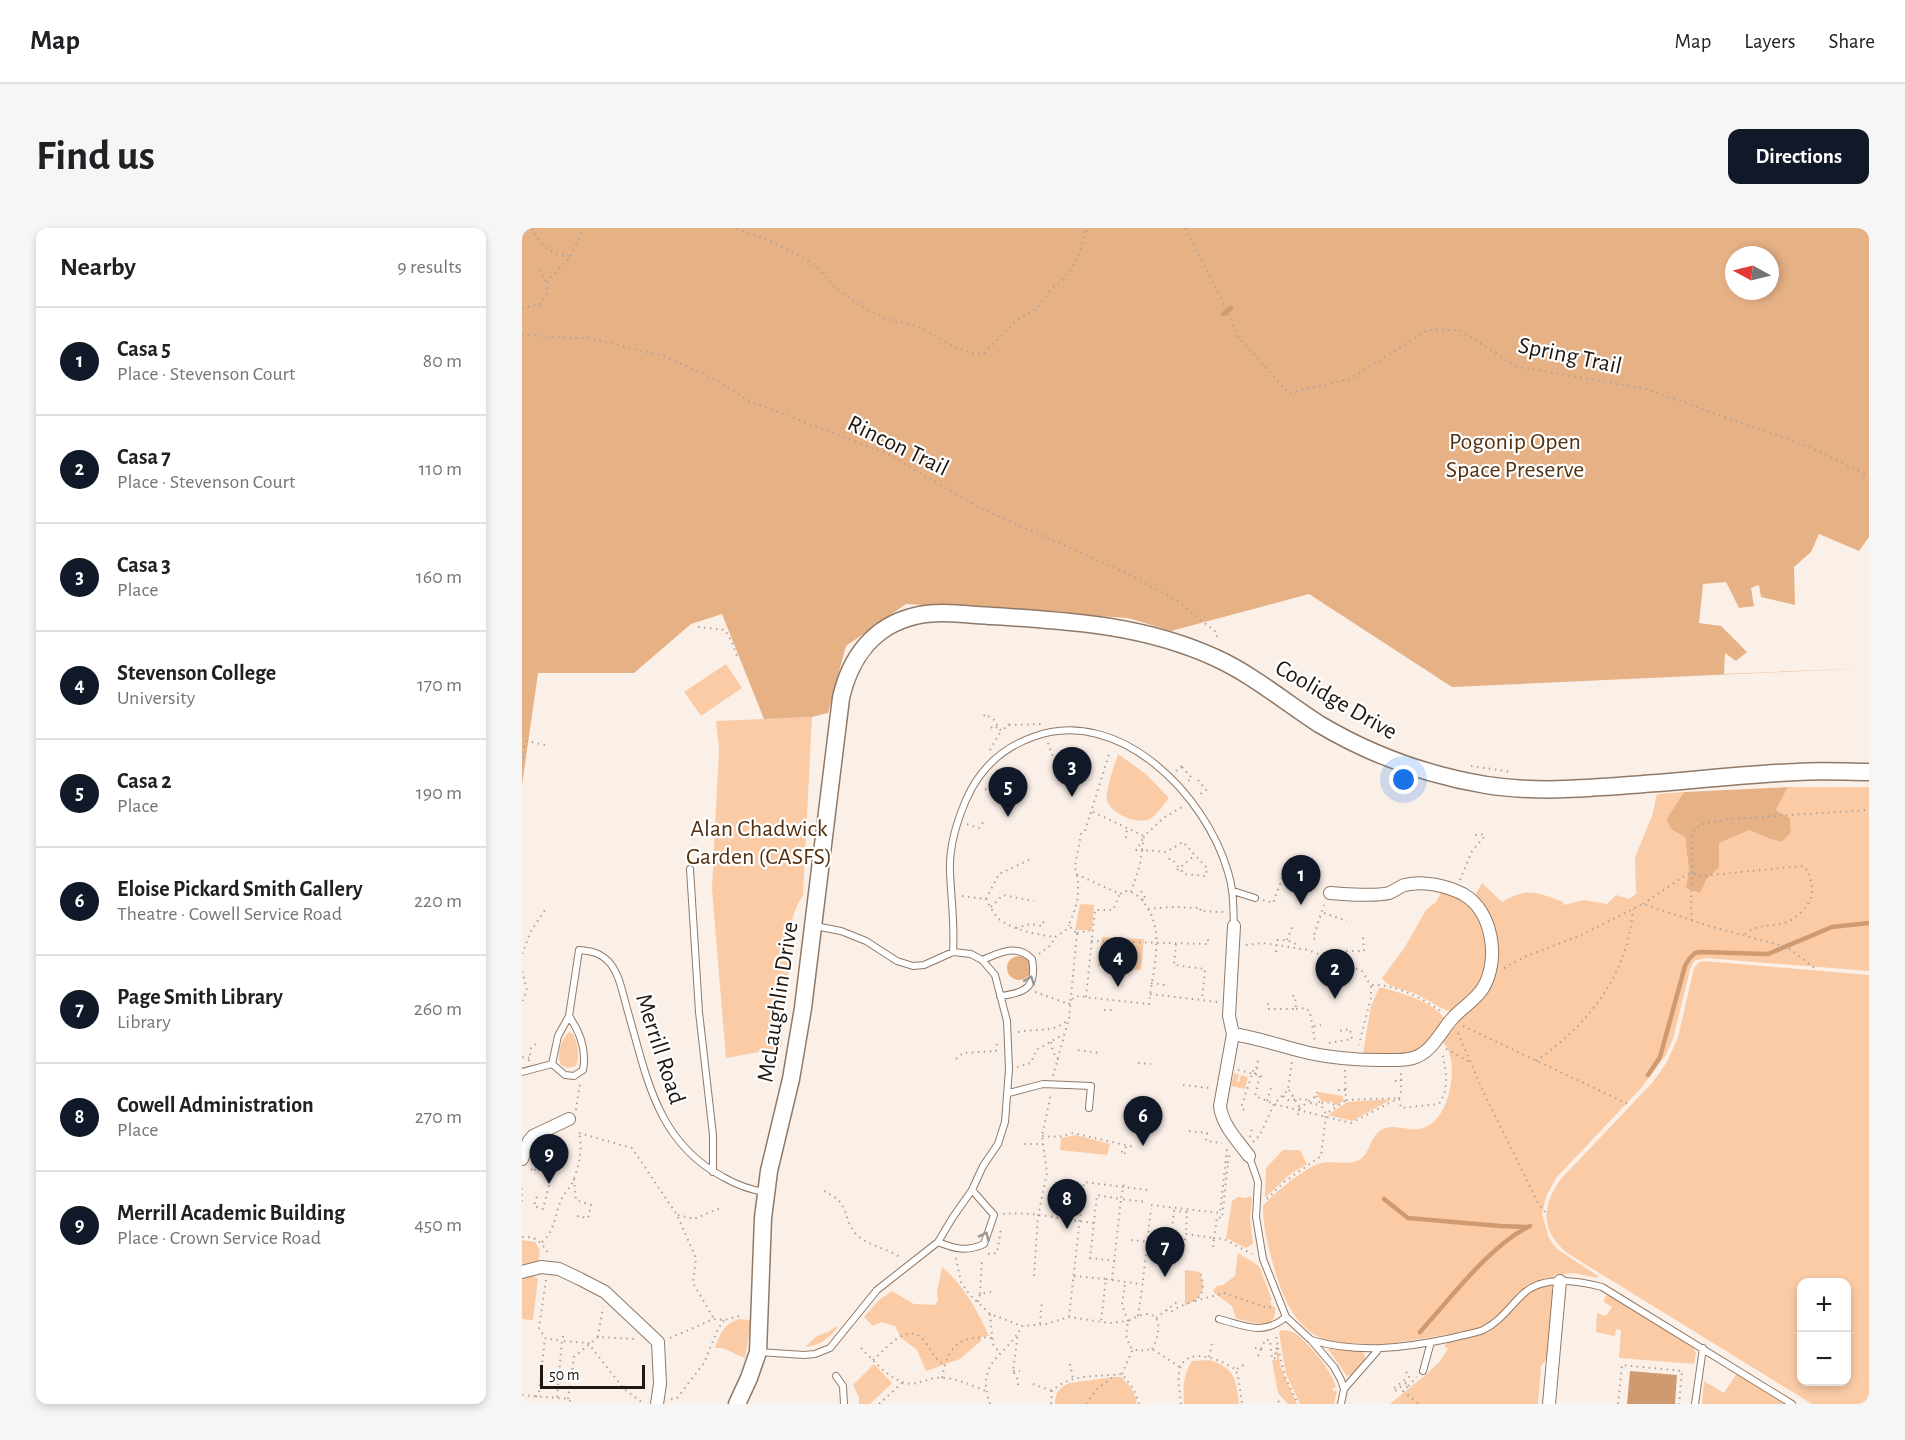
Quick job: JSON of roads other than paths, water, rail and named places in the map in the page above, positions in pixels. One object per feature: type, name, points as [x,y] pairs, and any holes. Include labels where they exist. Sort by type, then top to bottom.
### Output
[{"type":"street","name":"Coolidge Drive","points":[[895,624],[914,616],[952,614],[1104,625],[1162,638],[1217,659],[1251,678],[1321,725],[1381,756],[1413,769],[1488,785],[1556,791],[1799,771],[1869,772]]},
{"type":"street","name":"McLaughlin Drive","points":[[737,1404],[758,1352],[761,1240],[766,1192],[791,1079],[814,926],[836,728],[846,677],[864,647],[878,634],[895,624]]},
{"type":"street","points":[[1233,1034],[1307,1053],[1357,1059],[1412,1058],[1422,1054],[1452,1019],[1478,995],[1489,977],[1491,948],[1488,927],[1483,914],[1474,902],[1455,891],[1428,884],[1406,884],[1389,893],[1330,893]]},
{"type":"street","points":[[1234,926],[1229,1017],[1233,1034],[1222,1090],[1221,1116],[1249,1156]]},
{"type":"street","points":[[522,1159],[533,1136],[569,1119]]},
{"type":"street","points":[[522,1272],[541,1267],[554,1269],[605,1292],[657,1342],[660,1384],[658,1402]]},
{"type":"street","points":[[1550,1404],[1560,1281]]},
{"type":"lane","points":[[953,952],[953,895],[950,869],[958,820],[967,798],[987,766],[1008,749],[1021,741],[1042,734],[1068,730],[1098,734],[1140,751],[1178,784],[1212,836],[1228,870],[1233,891],[1234,926]]},
{"type":"lane","points":[[690,869],[699,1012],[713,1135],[713,1172]]},
{"type":"lane","points":[[1233,891],[1255,898]]},
{"type":"lane","points":[[758,1352],[804,1355],[815,1354],[830,1348],[877,1290],[938,1242],[952,1217],[972,1190],[983,1166],[998,1144],[1005,1122],[1009,1093],[1007,1021],[995,975],[982,960],[971,954],[953,952],[924,965],[913,966],[897,961],[866,941],[840,931],[814,926]]},
{"type":"lane","points":[[982,960],[1010,949],[1019,950],[1032,959],[1034,971],[1032,981],[1026,990],[1019,994],[1000,996]]},
{"type":"lane","name":"Merrill Road","points":[[569,1016],[579,950],[592,951],[608,961],[619,980],[651,1093],[674,1137],[713,1172],[750,1190],[766,1192]]},
{"type":"lane","points":[[569,1016],[577,1027],[583,1046],[584,1063],[579,1074],[565,1075],[552,1064],[558,1036],[569,1016]]},
{"type":"lane","points":[[524,1072],[552,1064]]},
{"type":"lane","points":[[1009,1093],[1043,1084],[1091,1086],[1089,1108]]},
{"type":"lane","points":[[1249,1156],[1258,1182],[1257,1231],[1263,1259],[1280,1305],[1286,1317],[1311,1340],[1334,1367],[1344,1389]]},
{"type":"lane","points":[[938,1242],[954,1249],[965,1250],[984,1244],[994,1215],[972,1190]]},
{"type":"lane","points":[[1311,1340],[1326,1345],[1378,1350],[1480,1332],[1497,1321],[1525,1292],[1535,1286],[1560,1281],[1577,1281],[1602,1287],[1792,1404]]},
{"type":"lane","points":[[1220,1319],[1264,1329],[1275,1326],[1286,1317]]},
{"type":"lane","points":[[1423,1371],[1431,1342]]},
{"type":"lane","points":[[1695,1404],[1703,1348]]},
{"type":"lane","points":[[1341,1404],[1344,1389],[1378,1350]]},
{"type":"lane","points":[[836,1376],[843,1386],[844,1404]]},
{"type":"waterway","points":[[1223,314],[1231,308]]},
{"type":"waterway","points":[[1648,1075],[1660,1057],[1685,966],[1695,953],[1768,954],[1832,927],[1869,923]]},
{"type":"waterway","points":[[1384,1199],[1408,1218],[1527,1227]]},
{"type":"waterway","points":[[1420,1332],[1486,1259],[1500,1246],[1530,1226]]},
{"type":"place","name":"Casa 3","points":[[1072,797]]},
{"type":"place","name":"Casa 2","points":[[1008,817]]},
{"type":"place","name":"Casa 5","points":[[1301,905]]},
{"type":"place","name":"Stevenson College","points":[[1118,987]]},
{"type":"place","name":"Casa 7","points":[[1335,999]]},
{"type":"place","name":"Eloise Pickard Smith Gallery","points":[[1143,1146]]},
{"type":"place","name":"Merrill Academic Building","points":[[549,1184]]},
{"type":"place","name":"Cowell Administration","points":[[1067,1229]]},
{"type":"place","name":"Page Smith Library","points":[[1165,1277]]},
{"type":"park label","name":"Pogonip Open Space Preserve","points":[[1515,456]]},
{"type":"park label","name":"Alan Chadwick Garden (CASFS)","points":[[759,843]]}]
